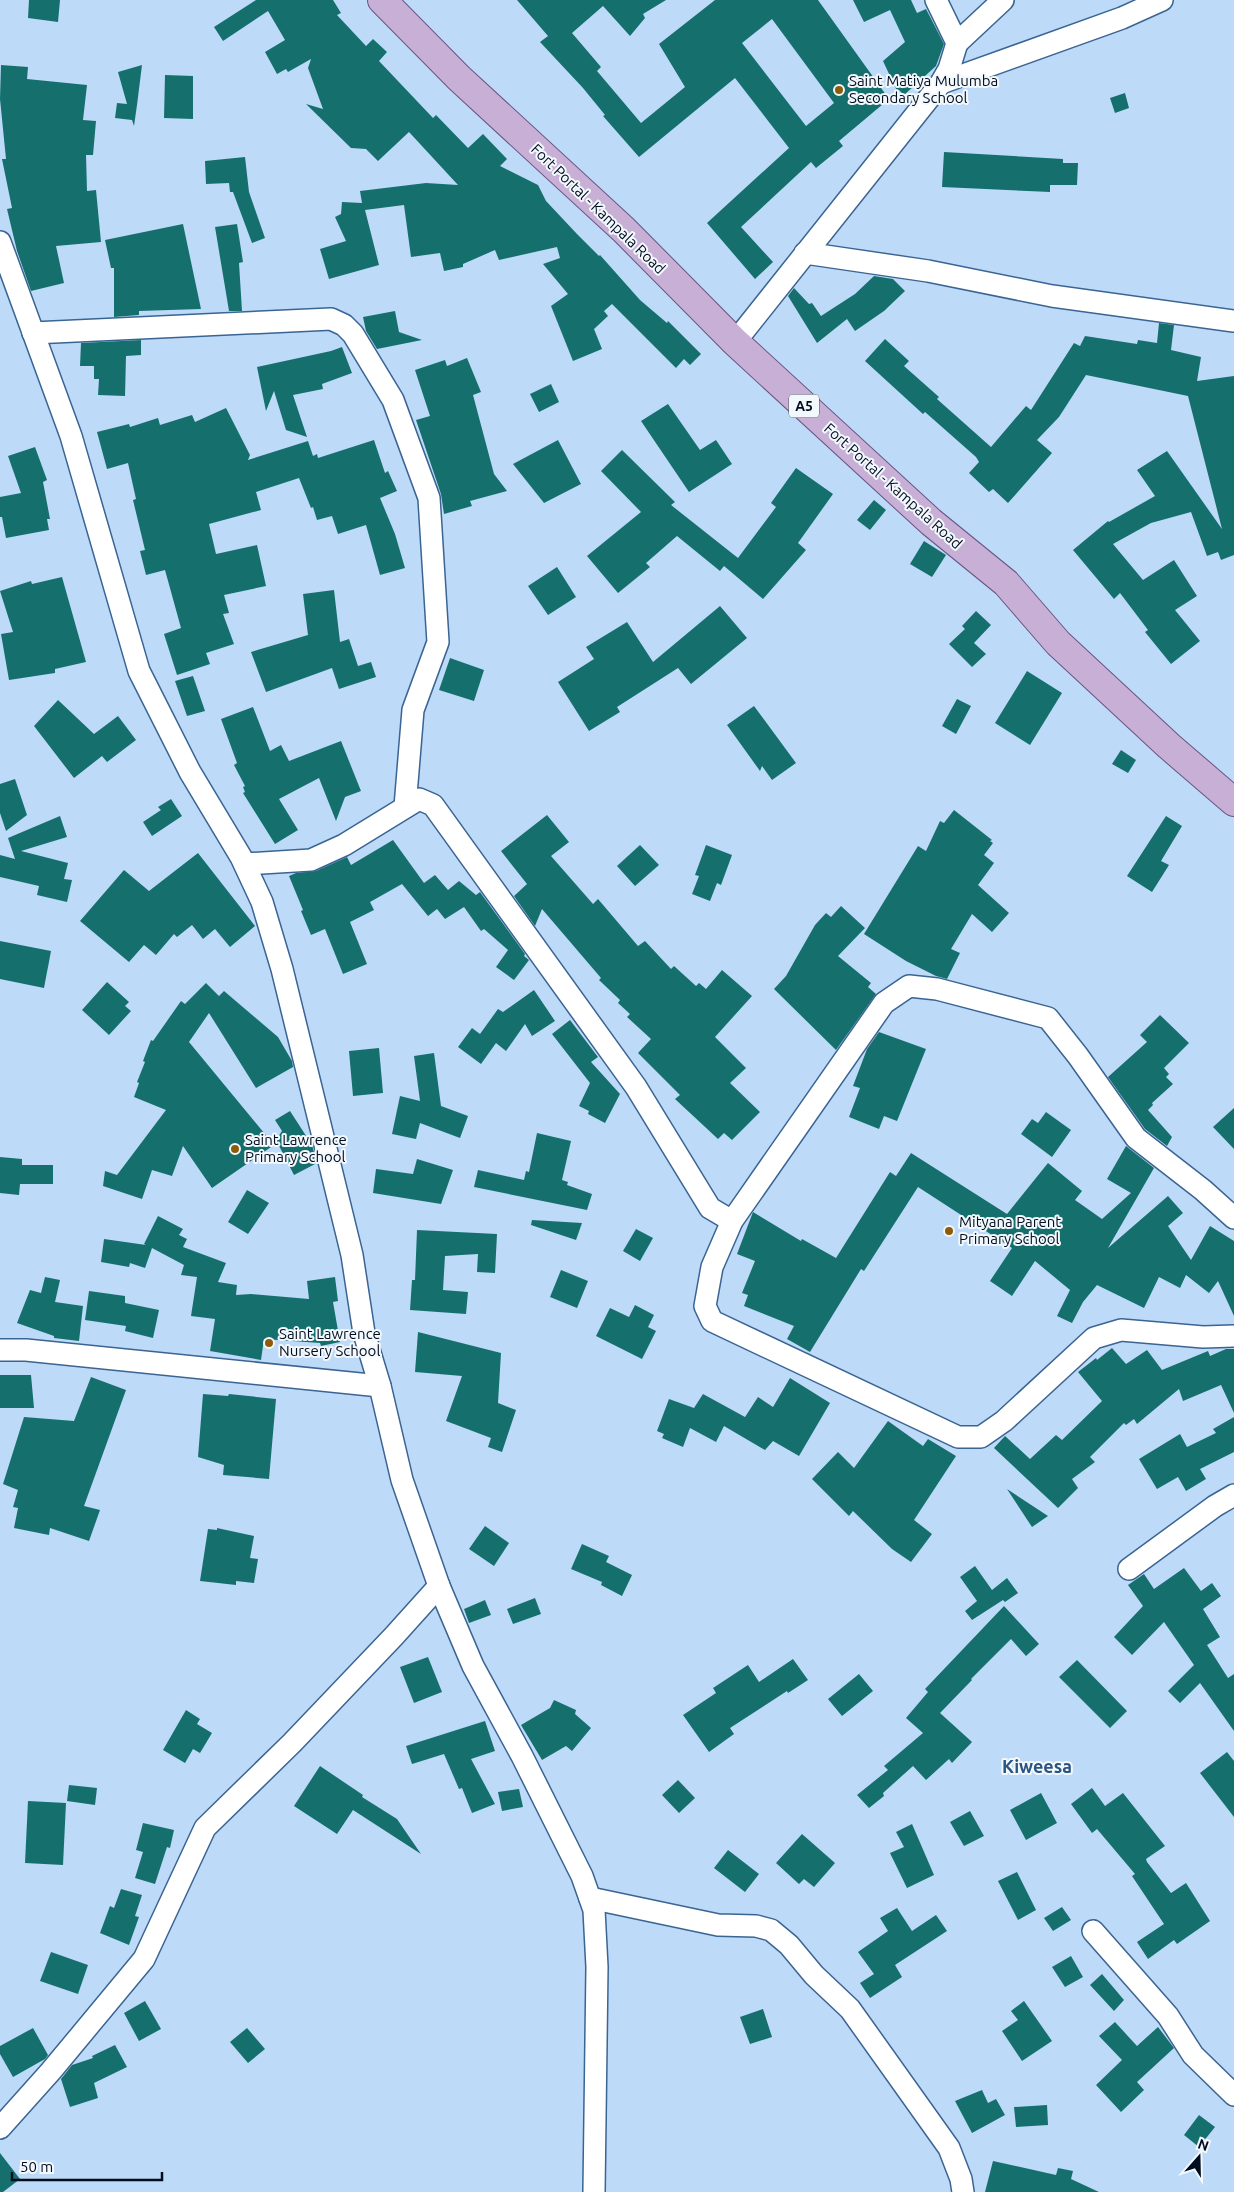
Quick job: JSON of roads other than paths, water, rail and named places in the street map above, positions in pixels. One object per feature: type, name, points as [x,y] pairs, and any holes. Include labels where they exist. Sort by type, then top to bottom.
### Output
[{"type":"main road","name":"Fort Portal - Kampala Road","points":[[382,0],[459,78],[624,230],[735,342],[931,522],[1006,583],[1058,643],[1234,802]]},
{"type":"street","points":[[936,0],[956,43]]},
{"type":"street","points":[[735,342],[940,83],[952,62],[956,43],[1003,0]]},
{"type":"street","points":[[940,83],[1122,18],[1162,0]]},
{"type":"street","points":[[0,242],[72,436],[139,671],[190,772],[245,864],[262,902],[282,970],[352,1256],[364,1333],[380,1386],[402,1480],[438,1586],[473,1666],[522,1756],[582,1876],[594,1910],[598,1967],[594,2192]]},
{"type":"street","points":[[805,253],[928,271],[1052,296],[1234,321]]},
{"type":"street","points":[[33,333],[331,319],[344,325],[353,334],[393,400],[428,498],[438,642],[413,710],[405,807]]},
{"type":"street","points":[[245,864],[311,860],[344,845],[419,799],[433,805],[442,814],[636,1087],[710,1208],[732,1221]]},
{"type":"street","points":[[1234,1218],[1136,1138],[1078,1056],[1048,1018],[937,989],[910,986],[884,1003],[732,1221],[712,1267],[705,1306],[712,1321],[958,1437],[981,1437],[1004,1421],[1094,1338],[1121,1330],[1204,1337],[1234,1336]]},
{"type":"street","points":[[0,1350],[26,1350],[380,1386]]},
{"type":"street","points":[[1129,1569],[1215,1506],[1234,1495]]},
{"type":"street","points":[[0,2128],[51,2071],[144,1959],[205,1828],[292,1743],[394,1636],[438,1586]]},
{"type":"street","points":[[590,1898],[718,1925],[756,1926],[771,1930],[850,2009],[949,2148],[964,2192]]},
{"type":"street","points":[[1093,1931],[1168,2016],[1193,2055],[1234,2095]]},
{"type":"place","name":"Saint Matiya Mulumba Secondary School","points":[[839,90]]},
{"type":"place","name":"Saint Lawrence Primary School","points":[[235,1149]]},
{"type":"place","name":"Mityana Parent Primary School","points":[[949,1231]]},
{"type":"place","name":"Saint Lawrence Nursery School","points":[[269,1343]]},
{"type":"district","name":"Kiweesa","points":[[1037,1767]]}]
